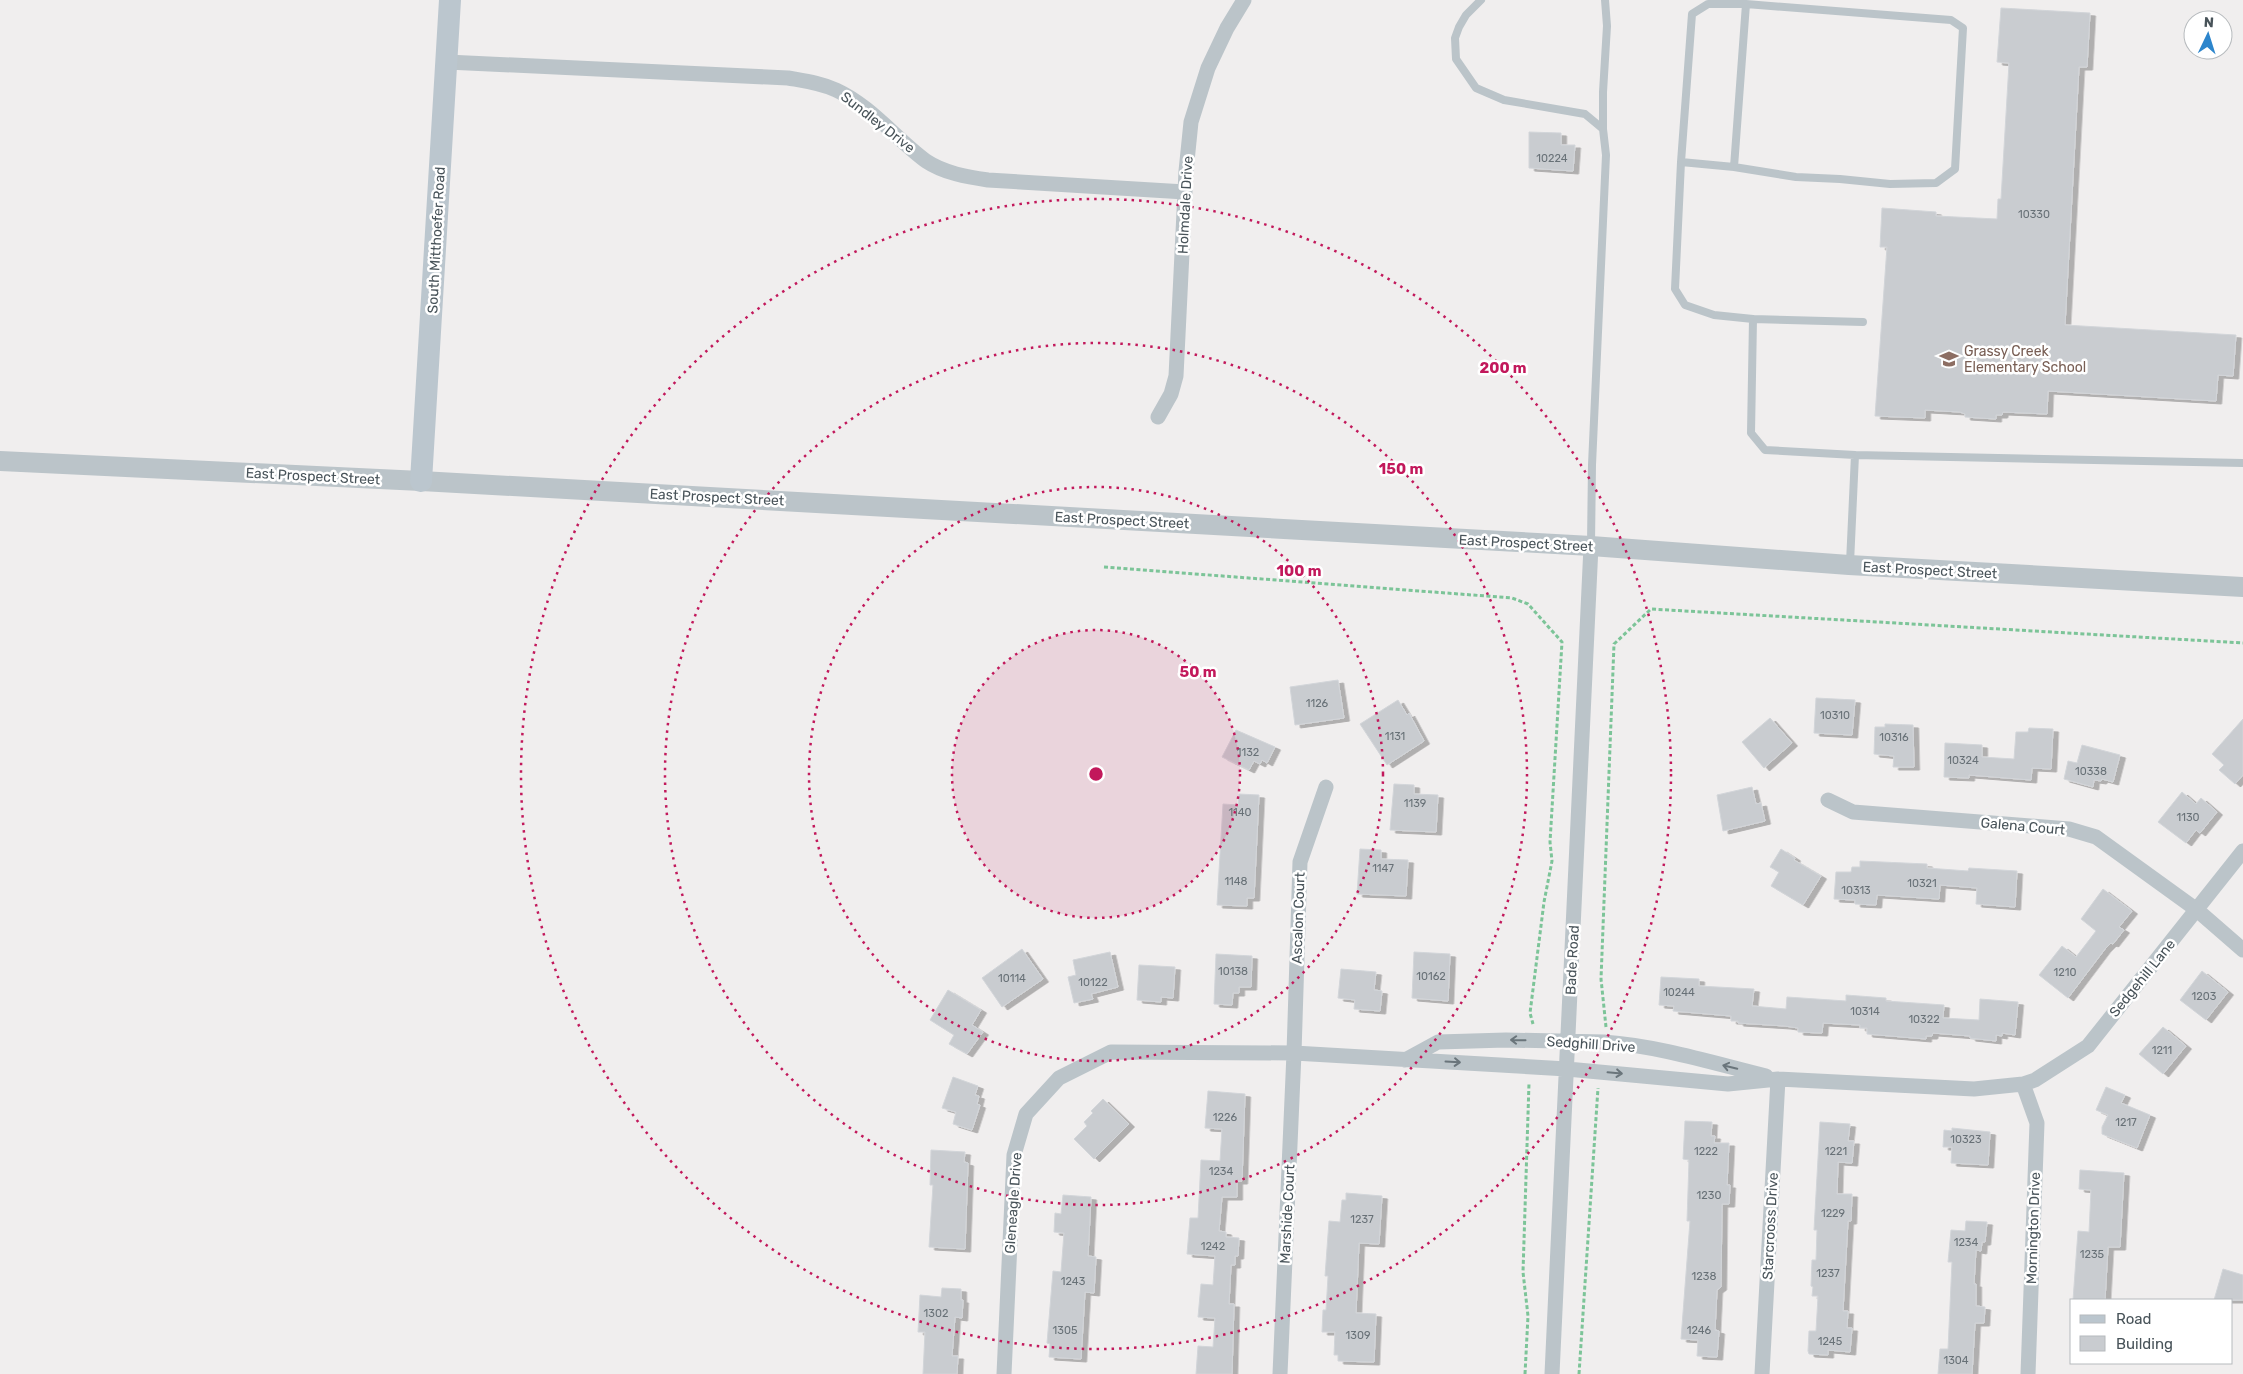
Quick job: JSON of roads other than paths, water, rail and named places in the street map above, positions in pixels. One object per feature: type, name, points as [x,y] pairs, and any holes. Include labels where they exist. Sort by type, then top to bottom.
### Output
[{"type":"main road","name":"South Mitthoefer Road","points":[[421,481],[450,0]]},
{"type":"street","name":"Holmdale Drive","points":[[1158,417],[1171,394],[1176,376],[1185,192],[1191,122],[1202,82],[1227,28],[1244,0]]},
{"type":"street","name":"Sundley Drive","points":[[447,62],[788,78],[818,83],[838,91],[857,103],[927,162],[965,177],[1185,192]]},
{"type":"street","name":"East Prospect Street","points":[[0,462],[421,481],[1590,546],[1850,565],[2243,587]]},
{"type":"street","name":"Bade Road","points":[[1552,1374],[1590,546]]},
{"type":"street","name":"Ascalon Court","points":[[1294,1053],[1300,862],[1326,787]]},
{"type":"street","name":"Galena Court","points":[[1828,800],[1854,812],[2069,829],[2096,837],[2196,910],[2243,950]]},
{"type":"street","name":"Sedgehill Lane","points":[[2023,1084],[2034,1080],[2088,1046],[2243,850]]},
{"type":"street","name":"Sedghill Drive","points":[[1405,1060],[1438,1042],[1506,1040],[1620,1043],[1678,1054],[1778,1079]]},
{"type":"street","name":"Gleneagle Drive","points":[[1004,1374],[1014,1155],[1026,1114],[1059,1078],[1111,1052],[1294,1053]]},
{"type":"street","name":"Sedghill Drive","points":[[1294,1053],[1567,1069],[1728,1084],[1778,1079],[1974,1089],[2023,1084]]},
{"type":"street","name":"Marshide Court","points":[[1280,1374],[1294,1053]]},
{"type":"street","name":"Starcrooss Drive","points":[[1762,1374],[1778,1079]]},
{"type":"street","name":"Mornington Drive","points":[[2023,1084],[2037,1123],[2028,1374]]},
{"type":"lane","points":[[1481,0],[1466,15],[1455,38],[1456,59],[1476,88],[1504,100],[1585,114],[1603,129]]},
{"type":"lane","points":[[1590,546],[1606,155],[1602,92],[1607,34],[1605,0]]},
{"type":"lane","points":[[1681,162],[1734,167],[1796,177],[1890,184],[1936,183],[1955,169],[1963,28],[1951,20],[1746,4],[1708,4],[1692,14],[1681,162],[1675,289],[1685,305],[1714,315],[1753,319],[1863,322]]},
{"type":"lane","points":[[1734,167],[1746,4]]},
{"type":"lane","points":[[1753,319],[1751,433],[1765,450],[1855,455],[2243,463]]},
{"type":"lane","points":[[1850,565],[1855,455]]},
{"type":"place","name":"Grassy Creek Elementary School","points":[[1949,359]]}]
